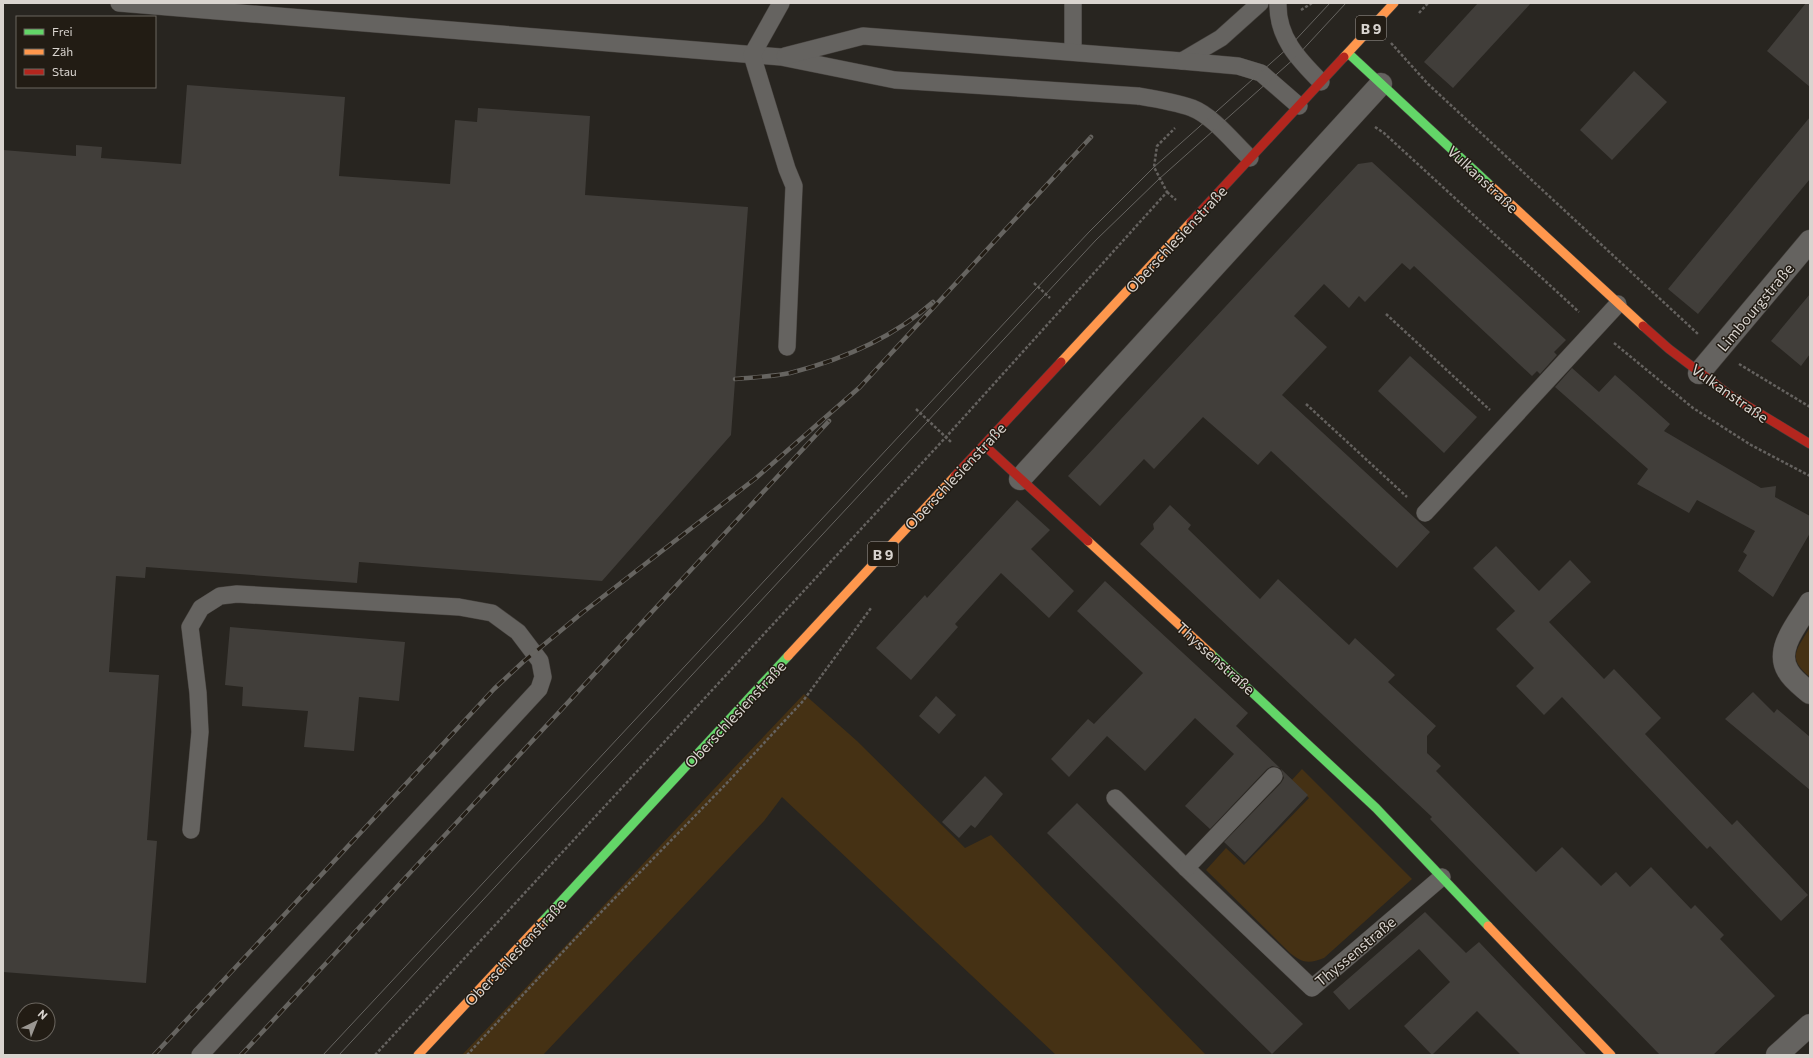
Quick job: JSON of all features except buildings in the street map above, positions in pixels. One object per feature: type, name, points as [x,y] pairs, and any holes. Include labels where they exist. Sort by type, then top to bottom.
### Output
[{"type":"street","name":"Oberschlesienstraße","points":[[418,1055],[1394,3]]},
{"type":"street","name":"Vulkanstraße","points":[[1348,53],[1618,304],[1700,373],[1759,414],[1810,444]]},
{"type":"street","points":[[1020,479],[1381,84]]},
{"type":"street","name":"Limbourgstraße","points":[[1700,373],[1810,241]]},
{"type":"street","name":"Thyssenstraße","points":[[984,445],[1296,732],[1376,808],[1611,1055]]},
{"type":"street","points":[[1810,603],[1787,642],[1783,652],[1787,671],[1810,693]]},
{"type":"street","points":[[1778,1055],[1810,1025]]},
{"type":"lane","points":[[119,3],[169,5],[781,57],[895,80],[1138,96],[1166,100],[1193,108],[1218,127],[1250,158]]},
{"type":"lane","points":[[781,3],[752,55],[787,169],[794,186],[787,347]]},
{"type":"lane","points":[[1073,3],[1073,52]]},
{"type":"lane","points":[[1182,61],[1221,38],[1260,3]]},
{"type":"lane","points":[[1278,3],[1280,25],[1289,47],[1296,57],[1321,82]]},
{"type":"lane","points":[[781,57],[864,36],[1238,66],[1261,73],[1299,106]]},
{"type":"lane","points":[[1425,513],[1618,304]]},
{"type":"lane","points":[[191,830],[200,732],[198,693],[190,627],[201,608],[220,596],[237,594],[459,607],[492,613],[518,632],[540,661],[543,677],[539,689],[200,1055]]},
{"type":"lane","points":[[1186,868],[1274,776]]},
{"type":"lane","name":"Thyssenstraße","points":[[1115,798],[1312,988],[1442,877]]},
{"type":"path","points":[[1280,25],[1291,15],[1312,3]]},
{"type":"path","points":[[1417,14],[1428,3]]},
{"type":"path","points":[[1365,69],[1396,37]]},
{"type":"path","points":[[1390,43],[1428,84],[1688,325],[1719,351],[1760,378],[1810,407]]},
{"type":"path","points":[[375,1055],[946,437],[1167,192],[1154,168],[1157,146],[1193,108]]},
{"type":"path","points":[[1034,282],[1050,298]]},
{"type":"path","points":[[1386,314],[1506,425]]},
{"type":"path","points":[[1306,404],[1425,513]]},
{"type":"path","points":[[916,409],[971,460]]},
{"type":"path","points":[[467,1055],[573,941],[726,784],[803,701],[872,606]]},
{"type":"shaded area","points":[[1810,627],[1810,677],[1798,664],[1796,653]]},
{"type":"shaded area","points":[[804,694],[857,741],[965,848],[991,835],[1206,1055],[1056,1055],[782,797],[764,821],[543,1055],[462,1055]]},
{"type":"shaded area","points":[[1302,769],[1412,879],[1324,958],[1310,962],[1302,961],[1290,953],[1206,870],[1226,848],[1244,865],[1309,798],[1291,781]]},
{"type":"tram line","points":[[323,1055],[1089,232],[1154,167],[1289,47],[1330,3]]},
{"type":"tram line","points":[[339,1055],[1096,240],[1159,179],[1296,57],[1346,3]]},
{"type":"railway","points":[[154,1055],[494,689],[523,662],[582,613],[756,478],[860,387],[1091,137]]},
{"type":"railway","points":[[735,379],[790,373],[809,368],[847,354],[884,337],[917,315],[933,302]]},
{"type":"railway","points":[[241,1055],[829,421]]},
{"type":"traffic: fast","points":[[1348,53],[1491,186]]},
{"type":"traffic: fast","points":[[1211,654],[1376,808],[1488,926]]},
{"type":"traffic: fast","points":[[542,922],[788,656]]},
{"type":"traffic: slow","points":[[1344,57],[1394,3]]},
{"type":"traffic: slow","points":[[1491,186],[1643,326]]},
{"type":"traffic: slow","points":[[1061,362],[1191,222]]},
{"type":"traffic: slow","points":[[788,656],[955,476]]},
{"type":"traffic: slow","points":[[1088,541],[1211,654]]},
{"type":"traffic: slow","points":[[418,1055],[542,922]]},
{"type":"traffic: slow","points":[[1488,926],[1611,1055]]},
{"type":"traffic: jam","points":[[1191,222],[1344,57]]},
{"type":"traffic: jam","points":[[1643,326],[1669,349],[1731,396],[1810,444]]},
{"type":"traffic: jam","points":[[955,476],[1061,362]]},
{"type":"traffic: jam","points":[[984,445],[1088,541]]}]
